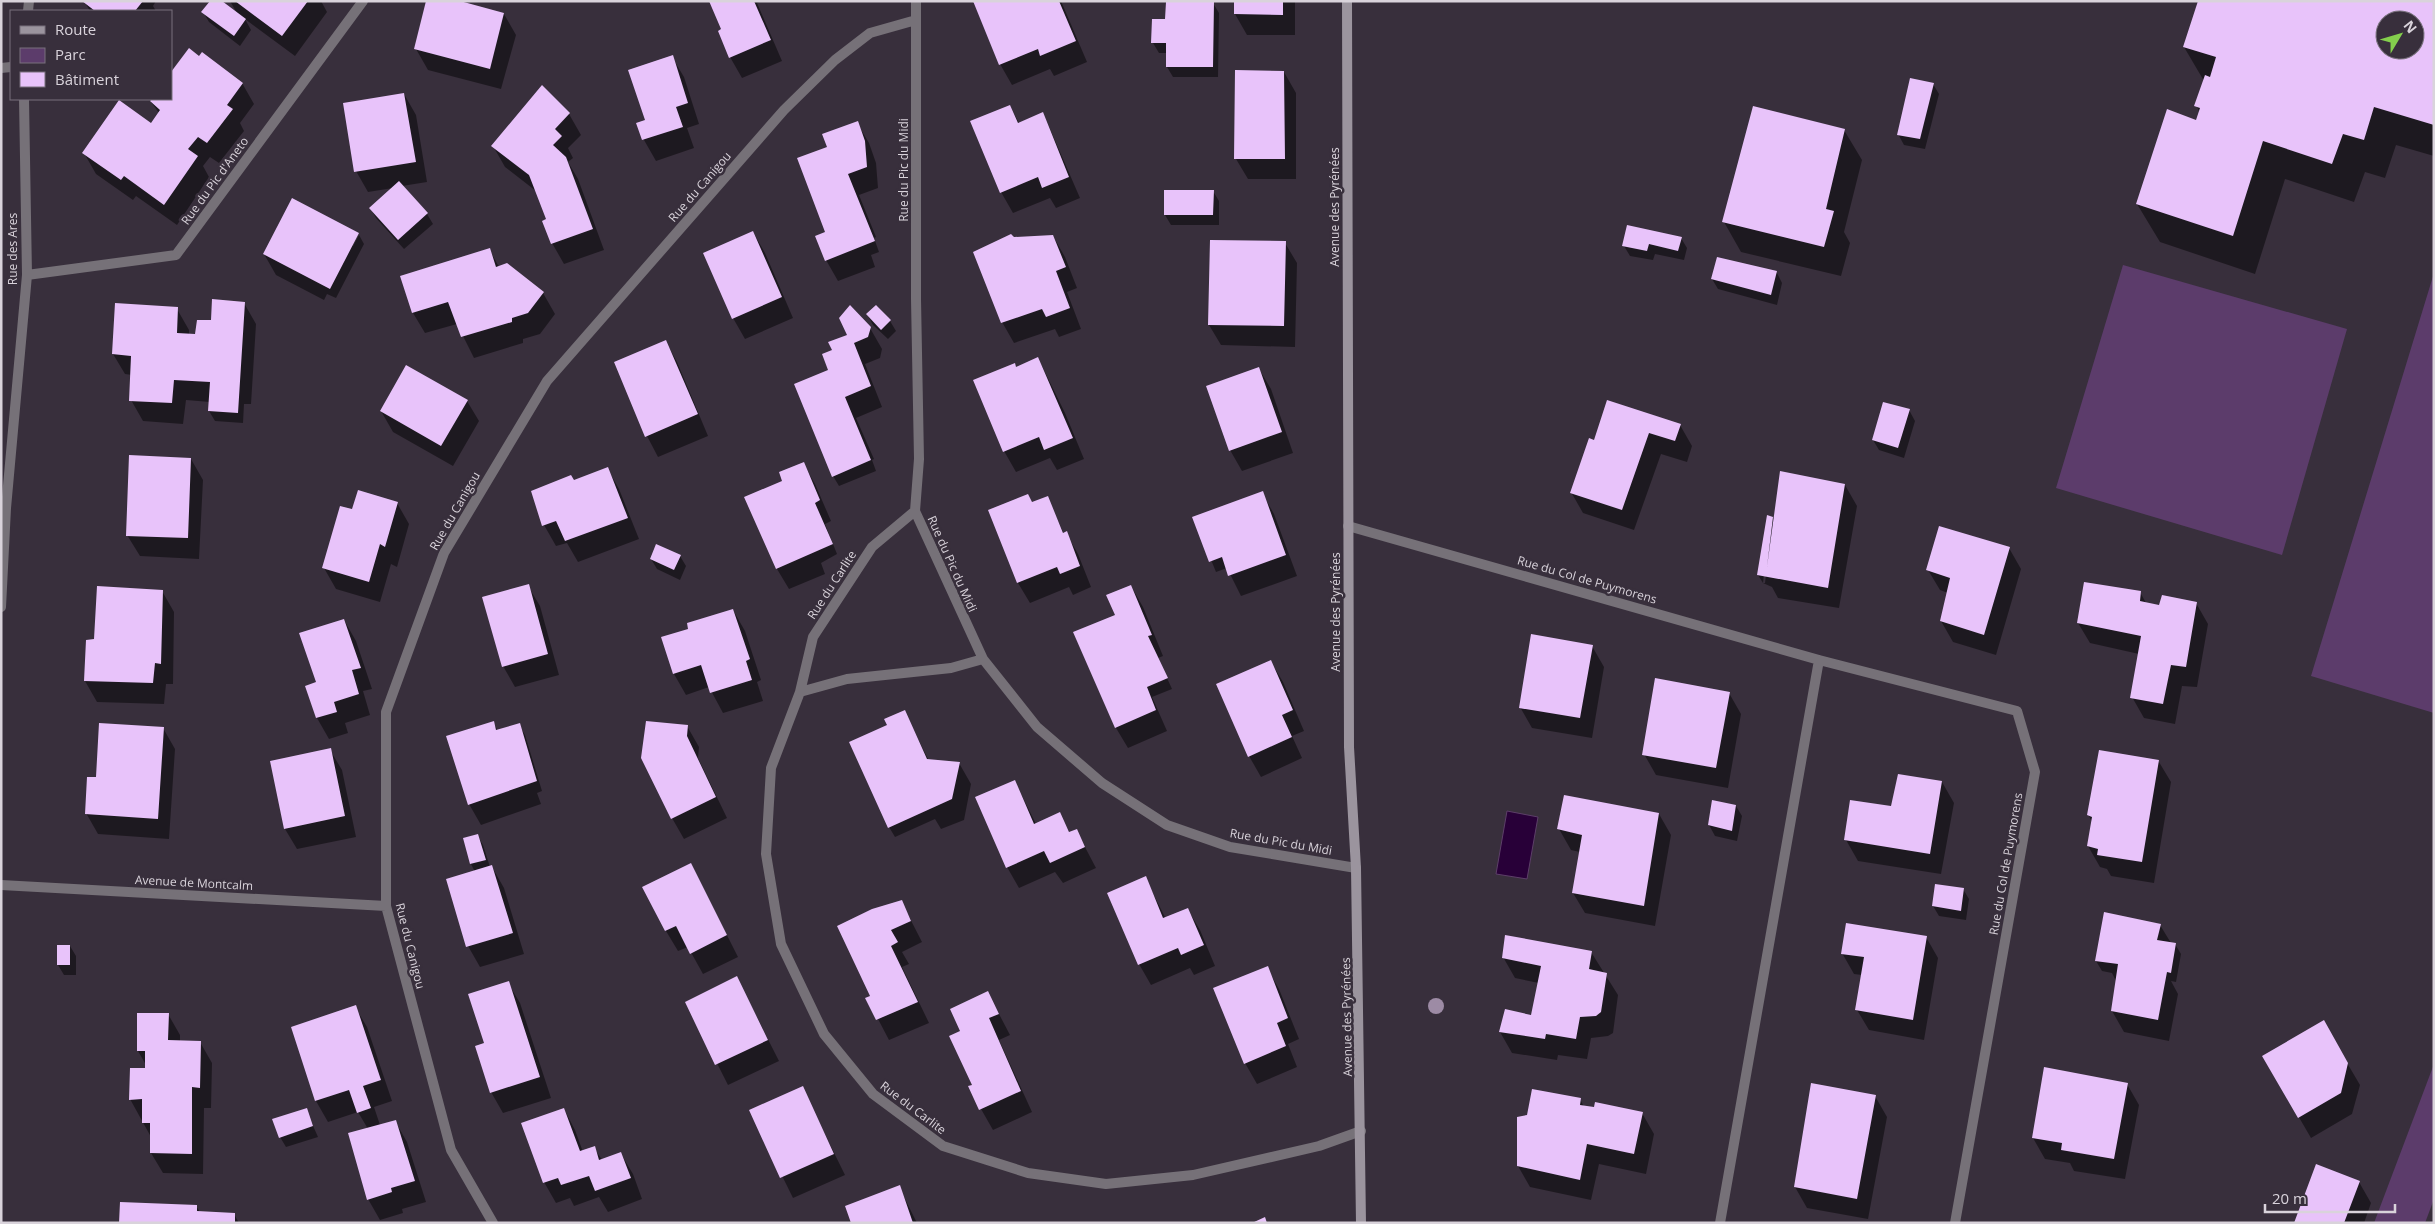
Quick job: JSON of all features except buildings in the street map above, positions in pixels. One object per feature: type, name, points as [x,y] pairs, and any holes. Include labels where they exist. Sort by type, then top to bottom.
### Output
[{"type":"main road","name":"Avenue des Pyrénées","points":[[1347,1],[1349,747],[1356,868],[1361,1223]]},
{"type":"street","name":"Rue du Pic d'Aneto","points":[[27,275],[176,255],[363,1]]},
{"type":"street","name":"Rue du Pic du Midi","points":[[916,1],[916,289],[920,459],[915,511],[983,659],[1038,727],[1102,783],[1167,825],[1230,847],[1356,868]]},
{"type":"street","name":"Rue du Canigou","points":[[494,1223],[451,1150],[386,906],[386,712],[444,552],[547,381],[784,110],[836,60],[870,33],[916,20]]},
{"type":"street","name":"Rue des Ares","points":[[1,608],[4,508],[27,275],[24,100]]},
{"type":"street","name":"Rue du Carlite","points":[[915,511],[872,547],[813,637],[800,692],[771,768],[766,854],[780,944],[824,1034],[873,1094],[943,1146],[1028,1173],[1106,1184],[1193,1175],[1319,1146],[1361,1131]]},
{"type":"street","name":"Rue du Col de Puymorens","points":[[1348,526],[1820,660],[2017,711],[2035,772],[1955,1223]]},
{"type":"street","points":[[800,692],[848,679],[951,668],[983,659]]},
{"type":"street","points":[[1720,1223],[1820,660]]},
{"type":"street","name":"Avenue de Montcalm","points":[[1,885],[386,906]]},
{"type":"green space","points":[[2123,265],[2347,329],[2282,555],[2056,488]]},
{"type":"green space","points":[[2434,273],[2434,713],[2311,676]]},
{"type":"green space","points":[[2434,1064],[2434,1199],[2425,1223],[2374,1223]]},
{"type":"shaded area","points":[[1507,811],[1538,817],[1527,879],[1496,874]]}]
